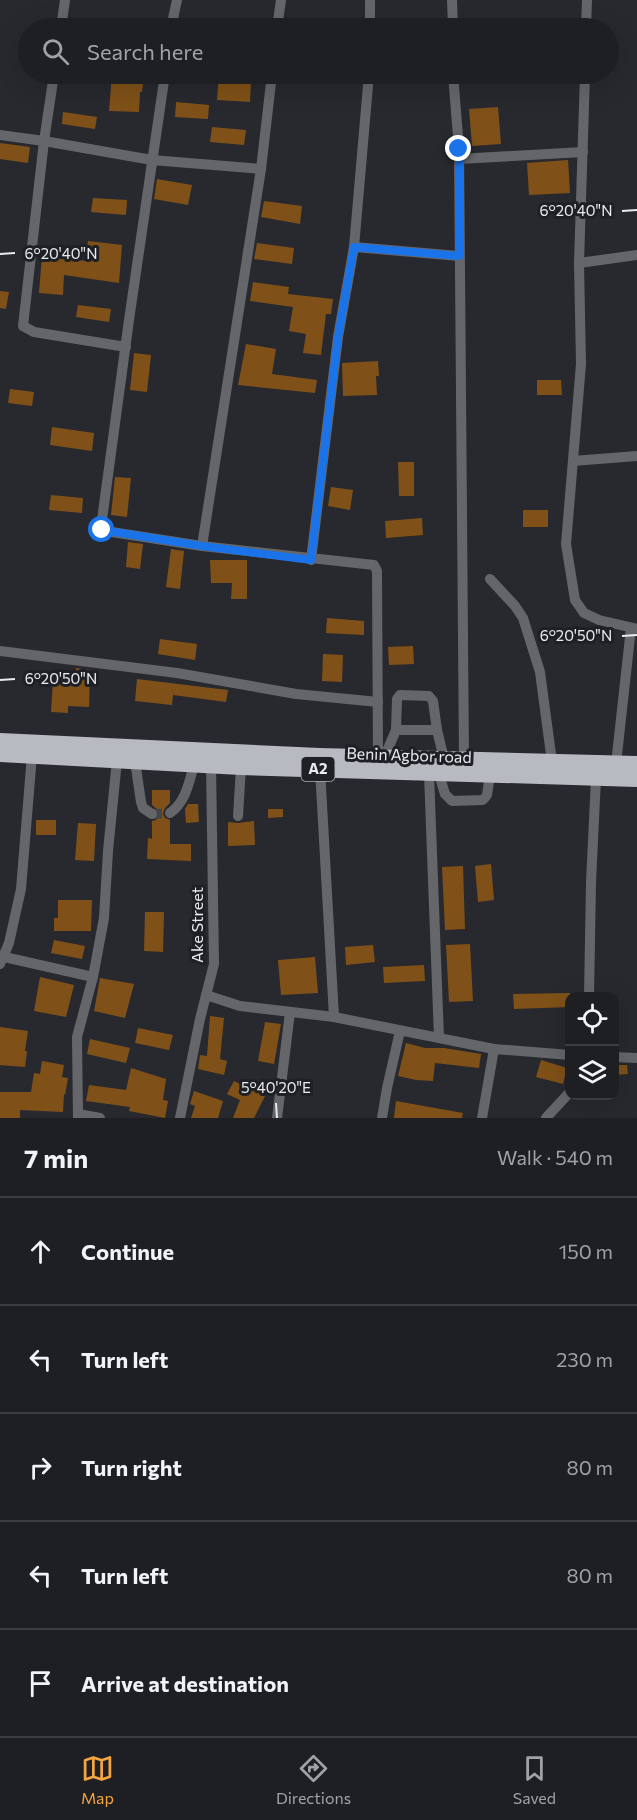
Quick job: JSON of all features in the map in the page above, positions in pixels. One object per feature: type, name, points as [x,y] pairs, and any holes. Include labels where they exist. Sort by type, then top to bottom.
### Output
[{"type":"highway","name":"Benin Agbor road","points":[[0,741],[381,758],[437,769],[490,775],[637,779]]},
{"type":"highway","name":"Benin Agbor road","points":[[0,754],[194,765],[320,769],[437,769],[464,759],[637,765]]},
{"type":"street","points":[[62,18],[65,0]]},
{"type":"street","points":[[173,18],[177,0]]},
{"type":"street","points":[[279,18],[281,0]]},
{"type":"street","points":[[370,0],[370,18]]},
{"type":"street","points":[[452,0],[453,18]]},
{"type":"street","points":[[586,18],[587,0]]},
{"type":"street","points":[[53,84],[23,326],[34,332],[126,347]]},
{"type":"street","points":[[163,84],[102,530],[202,546],[311,560],[374,565],[376,568],[381,758]]},
{"type":"street","points":[[202,546],[261,169],[271,84]]},
{"type":"street","points":[[311,560],[338,337],[354,247],[368,84]]},
{"type":"street","points":[[454,84],[459,159],[464,759]]},
{"type":"street","points":[[585,84],[579,262],[581,364],[567,544],[575,600],[584,613],[599,620],[634,628],[616,764]]},
{"type":"street","points":[[0,135],[152,160],[261,169]]},
{"type":"street","points":[[459,159],[583,152]]},
{"type":"street","points":[[354,247],[459,256]]},
{"type":"street","points":[[579,262],[637,255]]},
{"type":"street","points":[[573,461],[637,456]]},
{"type":"street","points":[[490,579],[523,618],[540,672],[552,762]]},
{"type":"street","points":[[0,651],[177,673],[296,694],[378,702]]},
{"type":"street","points":[[381,758],[396,730],[397,699],[400,695],[429,696],[433,701],[437,730],[439,1038]]},
{"type":"street","points":[[396,730],[437,730]]},
{"type":"street","points":[[32,755],[21,889],[9,943],[1,959],[93,977]]},
{"type":"street","points":[[100,1118],[78,1116],[76,1036],[93,977],[104,918],[117,760]]},
{"type":"street","points":[[135,761],[141,802],[143,808],[152,814]]},
{"type":"street","points":[[170,813],[178,807],[187,789],[194,765]]},
{"type":"street","name":"Ake Street","points":[[180,1118],[200,1019],[214,964],[212,765]]},
{"type":"street","points":[[238,816],[241,767]]},
{"type":"street","points":[[320,769],[334,1017]]},
{"type":"street","points":[[437,769],[445,794],[452,801],[483,800],[487,795],[490,775]]},
{"type":"street","points":[[589,992],[596,777]]},
{"type":"street","points":[[206,995],[240,1006],[334,1017],[494,1048],[565,1055]]},
{"type":"street","points":[[277,1118],[290,1012]]},
{"type":"street","points":[[382,1118],[400,1031]]},
{"type":"street","points":[[482,1118],[494,1048]]},
{"type":"street","points":[[619,1057],[637,1058]]},
{"type":"street","points":[[546,1118],[565,1097]]},
{"type":"building","points":[[111,84],[143,84],[142,92],[140,92],[139,112],[109,111]]},
{"type":"building","points":[[218,84],[251,84],[250,102],[217,100]]},
{"type":"building","points":[[176,102],[209,105],[208,119],[175,117]]},
{"type":"building","points":[[498,107],[501,144],[472,146],[469,109]]},
{"type":"building","points":[[63,112],[97,117],[95,129],[62,124]]},
{"type":"building","points":[[212,127],[246,130],[244,145],[210,142]]},
{"type":"building","points":[[0,143],[30,147],[28,163],[0,159]]},
{"type":"building","points":[[568,160],[570,193],[529,195],[527,163]]},
{"type":"building","points":[[157,179],[192,185],[188,205],[154,199]]},
{"type":"building","points":[[93,198],[127,200],[126,215],[91,212]]},
{"type":"building","points":[[264,201],[302,206],[300,224],[261,217]]},
{"type":"building","points":[[88,241],[122,245],[119,283],[64,275],[63,295],[39,293],[42,256],[85,261]]},
{"type":"building","points":[[257,243],[294,248],[292,264],[254,259]]},
{"type":"building","points":[[253,282],[289,287],[288,294],[333,299],[331,314],[326,314],[321,355],[303,353],[306,334],[289,331],[293,307],[250,301]]},
{"type":"building","points":[[0,291],[9,292],[6,309],[0,308]]},
{"type":"building","points":[[78,305],[111,309],[109,322],[76,317]]},
{"type":"building","points":[[246,344],[276,349],[272,374],[317,380],[315,393],[238,385]]},
{"type":"building","points":[[134,353],[151,355],[147,392],[130,390]]},
{"type":"building","points":[[378,361],[377,395],[343,396],[342,363]]},
{"type":"building","points":[[537,380],[561,380],[562,395],[537,395]]},
{"type":"building","points":[[10,389],[34,392],[32,406],[8,403]]},
{"type":"building","points":[[52,427],[94,433],[92,451],[50,445]]},
{"type":"building","points":[[398,462],[414,462],[414,496],[399,496]]},
{"type":"building","points":[[115,477],[131,478],[127,517],[111,515]]},
{"type":"building","points":[[331,487],[353,490],[350,510],[328,506]]},
{"type":"building","points":[[51,495],[83,498],[82,513],[49,510]]},
{"type":"building","points":[[523,510],[548,510],[548,527],[523,527]]},
{"type":"building","points":[[422,518],[423,535],[386,538],[385,521]]},
{"type":"building","points":[[128,542],[143,544],[140,569],[126,567]]},
{"type":"building","points":[[171,549],[184,551],[180,589],[166,587]]},
{"type":"building","points":[[210,560],[247,560],[247,599],[231,599],[232,583],[211,583]]},
{"type":"building","points":[[327,618],[364,621],[364,635],[326,633]]},
{"type":"building","points":[[160,639],[197,644],[195,660],[158,654]]},
{"type":"building","points":[[413,646],[414,664],[389,665],[388,647]]},
{"type":"building","points":[[323,654],[343,655],[342,682],[322,681]]},
{"type":"building","points":[[76,668],[90,670],[89,707],[68,706],[68,713],[51,712],[53,680],[75,682]]},
{"type":"building","points":[[137,679],[228,690],[226,702],[173,695],[172,705],[135,701]]},
{"type":"building","points":[[152,790],[170,790],[170,803],[163,814],[170,820],[170,844],[191,844],[191,861],[147,859],[148,838],[152,839],[152,821],[156,820],[159,815],[158,810],[152,805]]},
{"type":"building","points":[[188,804],[198,804],[199,822],[186,823],[185,809]]},
{"type":"building","points":[[268,809],[283,809],[283,817],[268,818]]},
{"type":"building","points":[[36,820],[56,820],[56,835],[36,835]]},
{"type":"building","points":[[254,821],[255,845],[228,846],[228,822]]},
{"type":"building","points":[[78,823],[96,824],[94,861],[75,860]]},
{"type":"building","points":[[491,864],[494,900],[478,902],[475,866]]},
{"type":"building","points":[[463,866],[465,929],[445,930],[442,867]]},
{"type":"building","points":[[58,900],[92,900],[91,931],[54,931],[54,918],[58,918]]},
{"type":"building","points":[[145,912],[164,912],[163,952],[144,951]]},
{"type":"building","points":[[54,940],[85,946],[82,959],[51,953]]},
{"type":"building","points":[[470,944],[473,1001],[449,1002],[446,945]]},
{"type":"building","points":[[373,945],[375,962],[346,965],[345,947]]},
{"type":"building","points":[[315,957],[318,993],[281,995],[278,960]]},
{"type":"building","points":[[424,965],[425,981],[384,983],[383,967]]},
{"type":"building","points":[[40,977],[74,985],[66,1017],[34,1011]]},
{"type":"building","points":[[100,978],[134,984],[125,1018],[94,1011]]},
{"type":"building","points":[[565,993],[565,1007],[514,1009],[513,994]]},
{"type":"building","points":[[210,1016],[224,1018],[220,1059],[227,1061],[224,1075],[198,1069],[200,1055],[207,1056]]},
{"type":"building","points":[[265,1022],[281,1024],[274,1064],[258,1061]]},
{"type":"building","points":[[0,1027],[28,1031],[25,1067],[0,1065]]},
{"type":"building","points":[[138,1028],[173,1035],[169,1050],[135,1043]]},
{"type":"building","points":[[90,1039],[130,1048],[126,1063],[87,1054]]},
{"type":"building","points":[[406,1043],[425,1048],[444,1048],[481,1054],[479,1068],[435,1063],[433,1081],[398,1076]]},
{"type":"building","points":[[541,1060],[565,1067],[563,1084],[536,1077]]},
{"type":"building","points":[[42,1061],[64,1065],[62,1077],[68,1078],[63,1112],[20,1110],[20,1118],[0,1118],[0,1092],[31,1092],[34,1073],[40,1074]]},
{"type":"building","points":[[619,1065],[627,1065],[628,1074],[619,1075]]},
{"type":"building","points":[[131,1068],[166,1079],[163,1100],[168,1101],[165,1118],[129,1111],[130,1107],[86,1101],[89,1085],[126,1090]]},
{"type":"building","points":[[234,1081],[265,1096],[254,1118],[233,1118],[240,1100],[227,1094]]},
{"type":"building","points":[[194,1091],[223,1101],[218,1118],[191,1118],[195,1106],[190,1104]]},
{"type":"building","points":[[396,1101],[463,1113],[462,1118],[394,1118]]},
{"type":"tunnel","points":[[152,814],[170,813]]},
{"type":"route","points":[[102,530],[311,560],[338,337],[354,247],[459,256],[459,149]]}]
